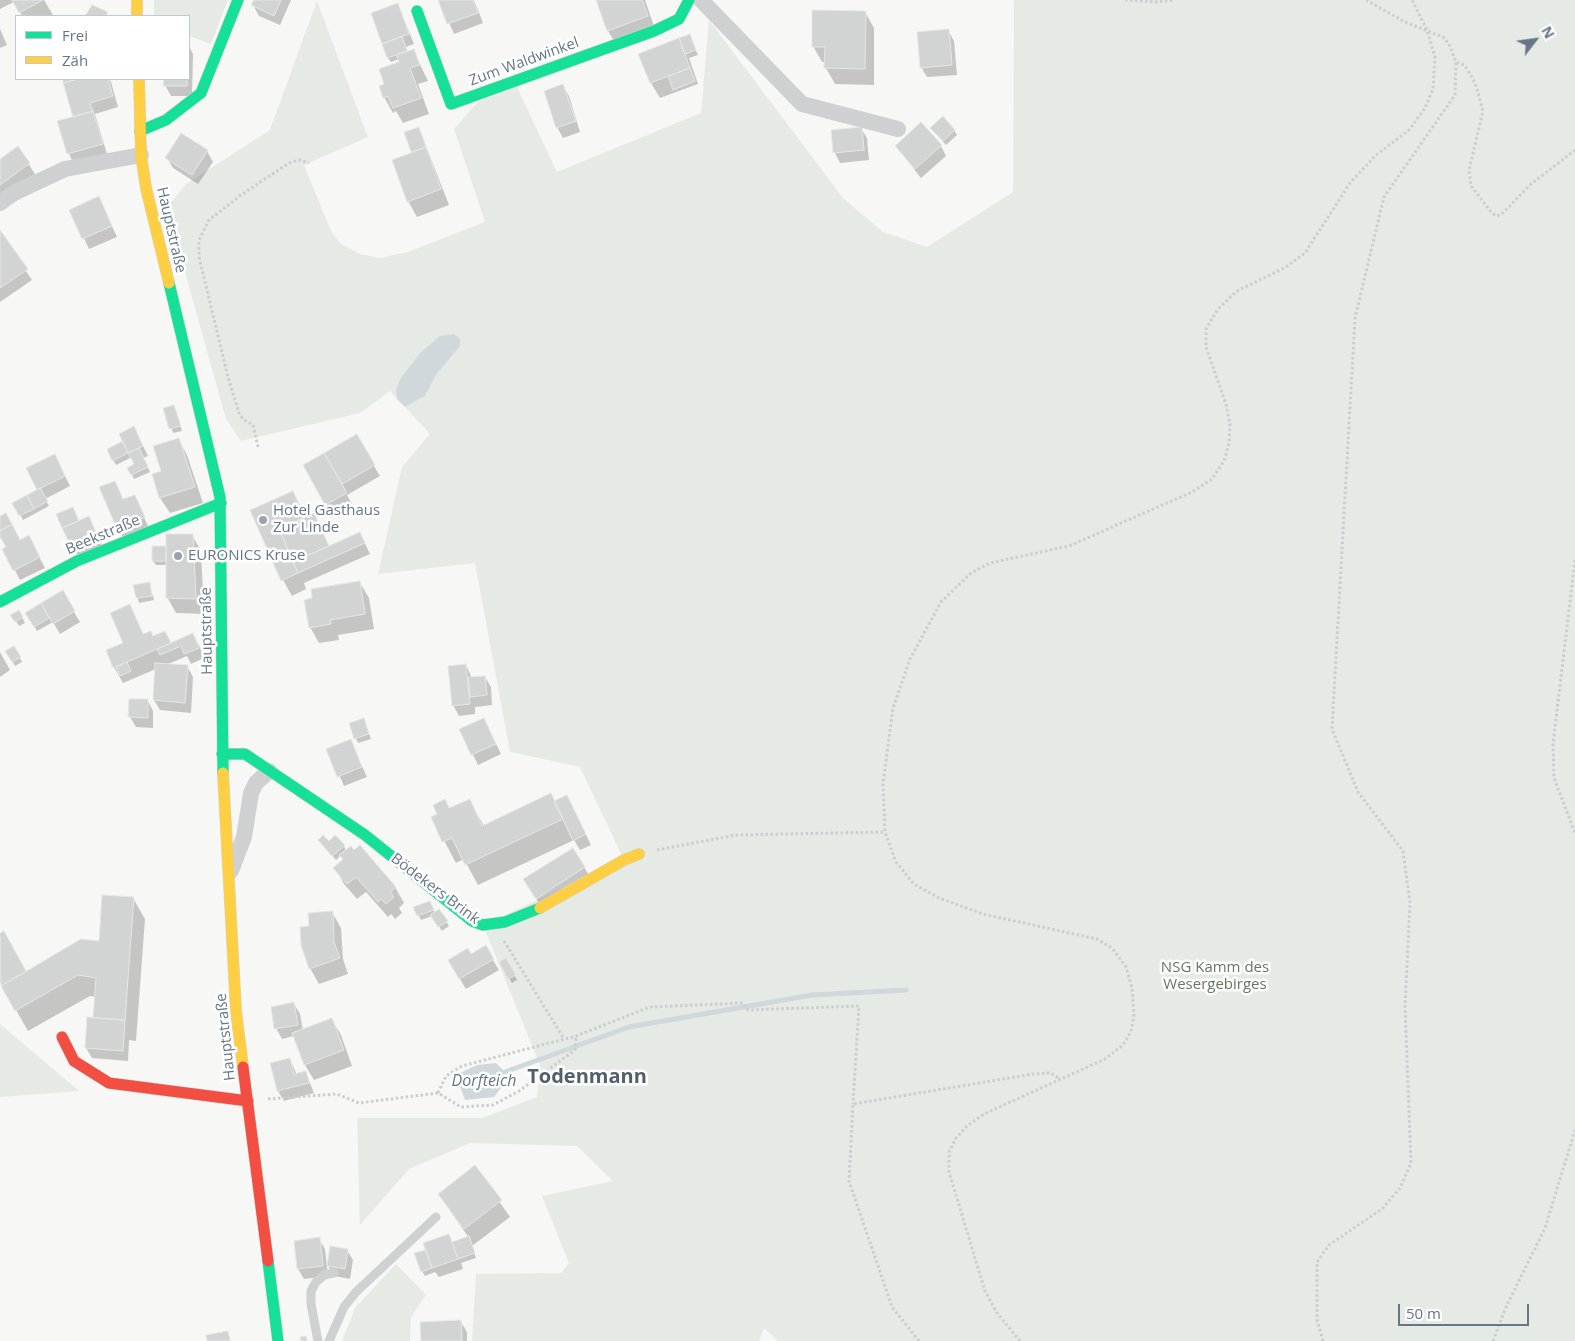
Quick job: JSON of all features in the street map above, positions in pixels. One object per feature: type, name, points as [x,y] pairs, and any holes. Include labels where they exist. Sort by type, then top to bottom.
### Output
[{"type":"street","points":[[137,0],[137,15]]},
{"type":"street","points":[[140,131],[166,120],[201,93],[238,0]]},
{"type":"street","name":"Zum Waldwinkel","points":[[417,11],[451,104],[654,31],[679,19],[689,0]]},
{"type":"street","points":[[700,0],[802,104],[898,129]]},
{"type":"street","name":"Hauptstraße","points":[[138,80],[141,155],[155,232],[204,426],[221,503],[222,754],[236,1011],[278,1341]]},
{"type":"street","points":[[0,203],[14,193],[65,169],[141,155]]},
{"type":"street","name":"Beekstraße","points":[[0,602],[77,561],[221,503]]},
{"type":"street","name":"Bödekers Brink","points":[[222,754],[244,754],[365,835],[472,920],[483,925],[494,924],[533,912],[624,860],[639,854]]},
{"type":"street","points":[[228,878],[244,837],[251,793],[256,783],[269,771]]},
{"type":"street","name":"Hauptstraße","points":[[62,1037],[74,1061],[109,1083],[248,1100]]},
{"type":"lane","points":[[329,1341],[344,1307],[356,1292],[436,1217]]},
{"type":"lane","points":[[318,1341],[311,1304],[311,1291],[316,1282],[324,1275],[334,1273]]},
{"type":"path","points":[[1125,0],[1157,2],[1173,0]]},
{"type":"path","points":[[1323,1341],[1317,1320],[1317,1262],[1329,1245],[1382,1210],[1400,1188],[1411,1164],[1405,1007],[1410,902],[1403,851],[1358,792],[1332,729],[1355,318],[1384,197],[1455,96],[1456,62],[1449,44],[1443,37],[1405,22],[1366,0]]},
{"type":"path","points":[[1020,1341],[997,1313],[984,1291],[949,1172],[950,1152],[956,1138],[972,1122],[984,1114],[1105,1059],[1123,1045],[1131,1032],[1134,1014],[1132,988],[1126,967],[1112,948],[1097,939],[983,914],[939,898],[914,884],[896,862],[885,832],[882,784],[894,708],[910,658],[941,602],[970,573],[990,564],[1069,546],[1192,492],[1212,478],[1224,461],[1229,443],[1230,424],[1226,404],[1206,347],[1206,329],[1218,309],[1237,291],[1286,268],[1305,253],[1350,183],[1375,156],[1409,130],[1424,108],[1433,89],[1435,57],[1428,30],[1412,0]]},
{"type":"path","points":[[1456,62],[1464,65],[1471,75],[1483,111],[1469,170],[1471,186],[1492,214],[1497,216],[1503,213],[1530,185],[1575,150]]},
{"type":"path","points":[[258,447],[253,425],[243,419],[239,413],[228,377],[200,258],[199,240],[209,220],[241,195],[289,163],[300,160],[309,163]]},
{"type":"path","points":[[1575,560],[1553,744],[1554,778],[1575,832]]},
{"type":"path","points":[[639,854],[736,835],[885,832]]},
{"type":"path","points":[[494,924],[564,1038]]},
{"type":"path","points":[[438,1093],[446,1076],[462,1066],[576,1036],[650,1007],[743,1003],[748,1010],[859,1006],[849,1181],[892,1306],[919,1341]]},
{"type":"path","points":[[248,1100],[337,1094],[359,1103],[438,1093],[461,1107],[493,1105],[520,1091],[575,1050],[576,1036]]},
{"type":"path","points":[[853,1104],[1033,1074],[1051,1073],[1061,1080]]},
{"type":"path","points":[[1493,1341],[1506,1307],[1545,1228],[1575,1130]]},
{"type":"green space","points":[[154,0],[228,0],[211,44],[190,36],[190,15],[154,15]]},
{"type":"green space","name":"NSG Kamm des Wesergebirges","points":[[1014,0],[1575,0],[1575,1341],[778,1341],[764,1328],[759,1341],[472,1341],[476,1274],[561,1273],[569,1263],[542,1196],[613,1181],[577,1146],[470,1143],[409,1169],[360,1225],[357,1118],[482,1118],[537,1097],[540,1065],[483,925],[624,860],[580,767],[510,752],[475,563],[378,574],[402,467],[430,434],[405,407],[425,396],[436,375],[460,346],[420,353],[400,379],[396,390],[397,399],[390,391],[360,413],[241,441],[226,419],[167,208],[186,184],[270,130],[317,1],[368,137],[304,165],[331,231],[341,244],[360,254],[380,258],[408,252],[485,222],[454,129],[478,102],[517,87],[557,172],[701,113],[709,20],[843,198],[883,232],[927,247],[1013,192]]},
{"type":"green space","points":[[0,1024],[79,1091],[0,1097]]},
{"type":"green space","points":[[396,1264],[426,1295],[411,1317],[410,1341],[342,1341],[355,1308]]},
{"type":"water","points":[[454,334],[460,339],[460,346],[436,375],[425,396],[405,407],[397,399],[396,390],[400,379],[420,353],[440,336]]},
{"type":"water","name":"Dorfteich","points":[[496,1063],[505,1072],[504,1084],[494,1097],[465,1100],[456,1075],[477,1065]]},
{"type":"building","points":[[12,0],[43,0],[19,13]]},
{"type":"building","points":[[254,0],[281,0],[274,16],[251,5]]},
{"type":"building","points":[[438,0],[473,0],[478,13],[447,24]]},
{"type":"building","points":[[596,0],[642,0],[648,16],[607,31]]},
{"type":"building","points":[[398,3],[409,34],[382,44],[371,13]]},
{"type":"building","points":[[92,5],[108,12],[106,15],[86,15]]},
{"type":"building","points":[[812,10],[866,11],[865,69],[824,68],[825,47],[812,47]]},
{"type":"building","points":[[949,29],[952,65],[920,68],[917,32]]},
{"type":"building","points":[[690,34],[696,50],[685,54],[679,38]]},
{"type":"building","points":[[402,36],[407,51],[387,58],[382,44]]},
{"type":"building","points":[[679,38],[690,68],[650,83],[638,54]]},
{"type":"building","points":[[414,49],[420,65],[410,68],[421,98],[393,108],[388,96],[383,98],[379,86],[384,84],[379,69],[399,62],[396,55]]},
{"type":"building","points":[[690,68],[695,81],[673,90],[668,76]]},
{"type":"building","points":[[63,80],[74,80],[63,83]]},
{"type":"building","points":[[74,80],[108,80],[113,96],[90,103],[93,111],[73,117],[63,83]]},
{"type":"building","points":[[164,80],[187,80],[187,86],[163,86]]},
{"type":"building","points":[[563,84],[576,121],[556,128],[544,91]]},
{"type":"building","points":[[93,111],[103,144],[67,154],[57,121]]},
{"type":"building","points":[[943,116],[955,130],[943,141],[930,128]]},
{"type":"building","points":[[921,122],[942,145],[915,169],[895,146]]},
{"type":"building","points":[[419,127],[426,147],[411,152],[404,132]]},
{"type":"building","points":[[862,127],[864,150],[833,153],[831,130]]},
{"type":"building","points":[[181,133],[208,150],[192,175],[165,158]]},
{"type":"building","points":[[18,146],[30,163],[0,185],[0,159]]},
{"type":"building","points":[[426,147],[441,189],[407,202],[392,160]]},
{"type":"building","points":[[99,196],[112,226],[82,239],[69,210]]},
{"type":"building","points":[[0,230],[28,269],[0,288]]},
{"type":"building","points":[[174,405],[181,426],[169,429],[163,408]]},
{"type":"building","points":[[134,426],[143,446],[128,453],[119,434]]},
{"type":"building","points":[[357,434],[375,465],[342,484],[324,453]]},
{"type":"building","points":[[179,438],[195,487],[159,498],[152,474],[161,471],[153,446]]},
{"type":"building","points":[[123,441],[128,453],[112,461],[107,449]]},
{"type":"building","points":[[139,448],[148,467],[131,475],[127,468],[134,464],[128,453]]},
{"type":"building","points":[[324,453],[347,493],[325,505],[303,465]]},
{"type":"building","points":[[55,454],[65,476],[37,490],[26,468]]},
{"type":"building","points":[[115,481],[123,499],[135,495],[145,517],[117,529],[99,487]]},
{"type":"building","points":[[40,488],[48,501],[34,509],[27,495]]},
{"type":"building","points":[[293,491],[305,518],[279,529],[298,573],[281,581],[250,510]]},
{"type":"building","points":[[27,495],[34,509],[19,516],[12,503]]},
{"type":"building","points":[[73,507],[79,521],[62,528],[56,514]]},
{"type":"building","points":[[6,513],[12,524],[0,531],[0,516]]},
{"type":"building","points":[[314,513],[329,546],[293,562],[279,529]]},
{"type":"building","points":[[89,516],[97,535],[71,546],[62,528]]},
{"type":"building","points":[[12,524],[20,540],[29,535],[40,557],[13,571],[2,549],[6,547],[0,537],[0,531]]},
{"type":"building","points":[[360,532],[365,543],[298,573],[293,562]]},
{"type":"building","points":[[166,534],[193,534],[196,599],[166,598]]},
{"type":"building","points":[[152,546],[166,546],[166,561],[152,561]]},
{"type":"building","points":[[360,581],[365,614],[330,620],[331,624],[309,628],[304,600],[312,598],[311,589]]},
{"type":"building","points":[[150,582],[152,596],[136,598],[133,585]]},
{"type":"building","points":[[63,590],[75,611],[53,624],[41,603]]},
{"type":"building","points":[[41,603],[49,618],[34,627],[25,613]]},
{"type":"building","points":[[130,604],[143,634],[151,631],[153,636],[165,631],[171,643],[113,668],[106,650],[123,643],[110,613]]},
{"type":"building","points":[[19,610],[23,617],[15,622],[10,615]]},
{"type":"building","points":[[193,633],[199,648],[184,654],[181,646],[160,655],[157,649]]},
{"type":"building","points":[[14,646],[21,657],[12,662],[5,651]]},
{"type":"building","points":[[127,662],[131,671],[120,676],[116,667]]},
{"type":"building","points":[[155,663],[188,665],[185,703],[153,700]]},
{"type":"building","points":[[466,664],[470,704],[452,706],[448,666]]},
{"type":"building","points":[[485,676],[487,695],[470,697],[468,677]]},
{"type":"building","points":[[129,699],[148,699],[148,718],[128,717]]},
{"type":"building","points":[[364,718],[369,734],[354,739],[349,723]]},
{"type":"building","points":[[484,718],[496,744],[471,755],[459,729]]},
{"type":"building","points":[[351,739],[362,767],[337,777],[326,749]]},
{"type":"building","points":[[551,793],[563,819],[465,865],[452,838],[442,842],[431,817],[437,814],[433,805],[445,799],[449,808],[470,799],[482,826]]},
{"type":"building","points":[[567,795],[586,834],[573,841],[554,801]]},
{"type":"building","points":[[323,835],[329,841],[335,835],[345,845],[332,856],[318,840]]},
{"type":"building","points":[[360,845],[396,887],[390,892],[394,897],[386,904],[381,899],[378,902],[356,877],[347,884],[333,868],[343,859],[339,855],[351,846],[354,850]]},
{"type":"building","points":[[573,848],[585,867],[536,899],[523,879]]},
{"type":"building","points":[[102,895],[134,897],[125,1020],[93,1018],[96,978],[78,975],[15,1011],[1,986],[81,939],[99,941]]},
{"type":"building","points":[[430,901],[434,910],[417,916],[413,907]]},
{"type":"building","points":[[439,909],[448,921],[438,927],[430,915]]},
{"type":"building","points":[[333,911],[334,942],[340,958],[309,969],[301,945],[300,927],[309,926],[308,913]]},
{"type":"building","points":[[4,931],[26,971],[1,986],[0,933]]},
{"type":"building","points":[[486,945],[494,959],[459,979],[448,960],[468,948],[471,954]]},
{"type":"building","points":[[506,958],[516,975],[508,979],[499,962]]},
{"type":"building","points":[[294,1002],[298,1025],[274,1029],[271,1007]]},
{"type":"building","points":[[87,1017],[125,1020],[123,1051],[85,1048]]},
{"type":"building","points":[[332,1018],[344,1050],[304,1065],[292,1033]]},
{"type":"building","points":[[290,1058],[294,1074],[306,1071],[309,1083],[277,1091],[270,1063]]},
{"type":"building","points":[[475,1165],[502,1200],[464,1229],[438,1194]]},
{"type":"building","points":[[449,1234],[458,1259],[432,1268],[423,1243]]},
{"type":"building","points":[[469,1236],[475,1253],[458,1259],[452,1242]]},
{"type":"building","points":[[320,1237],[323,1266],[297,1269],[294,1241]]},
{"type":"building","points":[[330,1246],[348,1249],[345,1269],[327,1266]]},
{"type":"building","points":[[426,1250],[432,1268],[421,1272],[414,1253]]},
{"type":"building","points":[[461,1320],[462,1341],[421,1341],[420,1322]]},
{"type":"building","points":[[228,1331],[230,1341],[207,1341],[206,1335]]},
{"type":"building","points":[[306,1336],[307,1341],[301,1341],[300,1337]]},
{"type":"waterway","points":[[505,1072],[629,1027],[812,995],[906,990]]},
{"type":"traffic: fast","points":[[140,131],[166,120],[201,93],[238,0]]},
{"type":"traffic: fast","points":[[417,11],[451,104],[654,31],[679,19],[689,0]]},
{"type":"traffic: fast","points":[[169,283],[220,497],[223,773]]},
{"type":"traffic: fast","points":[[0,602],[77,561],[221,503]]},
{"type":"traffic: fast","points":[[222,754],[245,754],[365,835],[472,921],[483,925],[505,922],[540,908]]},
{"type":"traffic: fast","points":[[268,1261],[278,1341]]},
{"type":"traffic: slow","points":[[137,0],[137,15]]},
{"type":"traffic: slow","points":[[139,80],[141,155],[146,188],[169,283]]},
{"type":"traffic: slow","points":[[223,773],[236,1011],[243,1067]]},
{"type":"traffic: slow","points":[[540,908],[624,860],[639,854]]},
{"type":"traffic: jam","points":[[62,1037],[74,1061],[109,1083],[248,1101]]},
{"type":"traffic: jam","points":[[243,1067],[268,1261]]},
{"type":"place","name":"Hotel Gasthaus Zur Linde","points":[[263,520]]},
{"type":"place","name":"EURONICS Kruse","points":[[178,556]]},
{"type":"district","name":"Todenmann","points":[[587,1077]]}]
